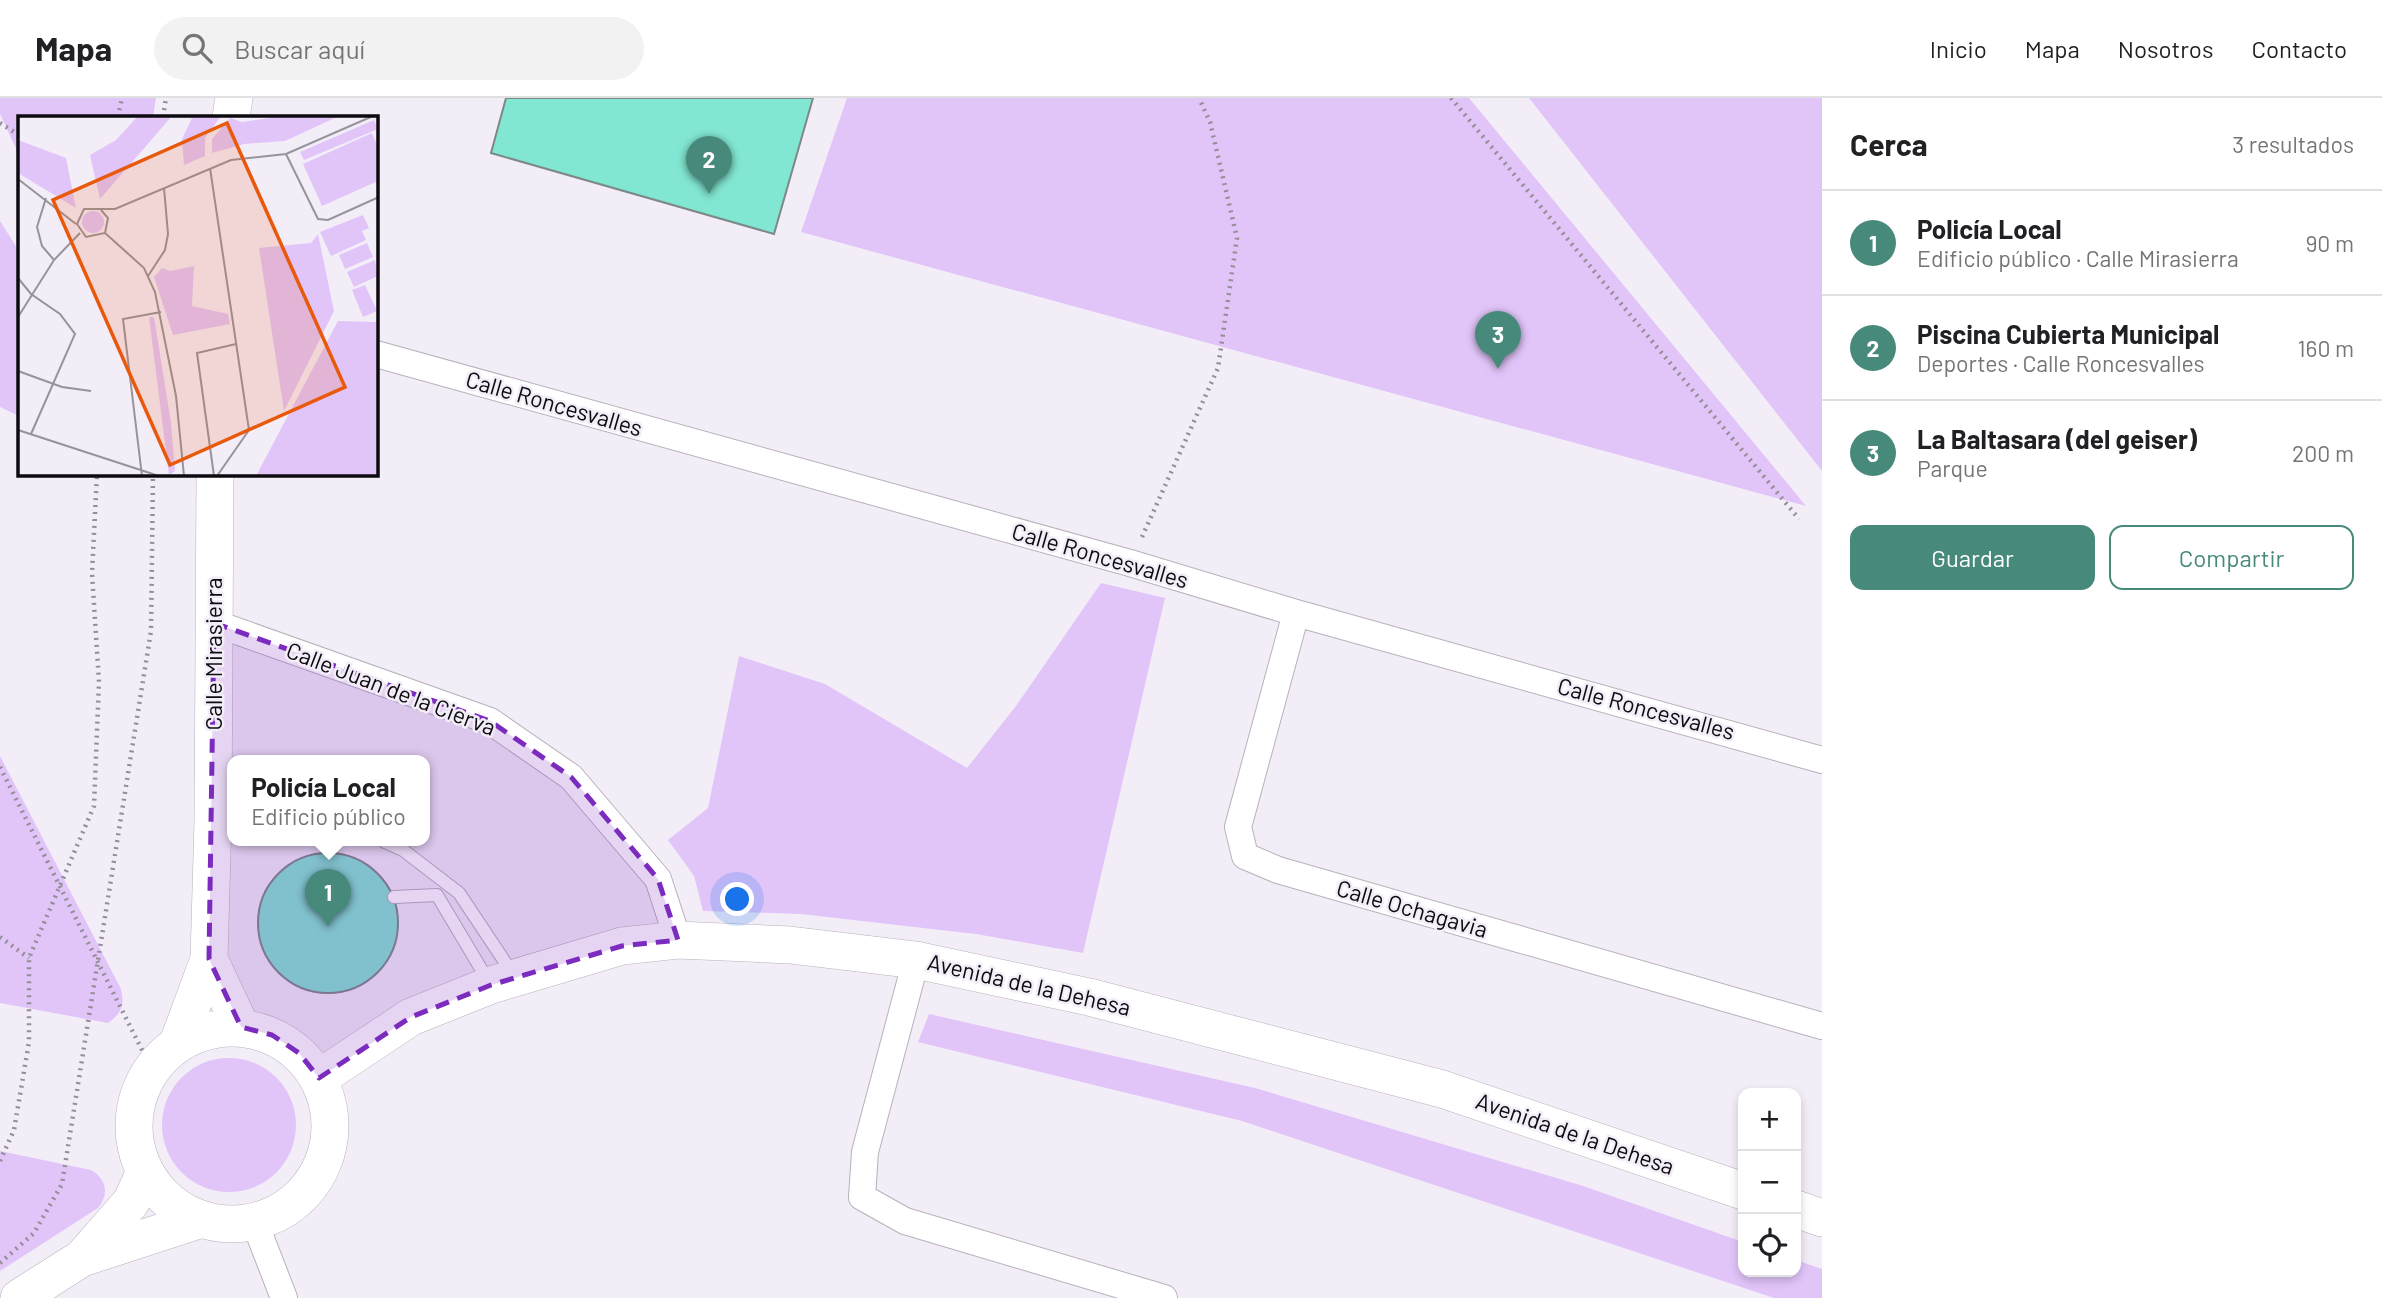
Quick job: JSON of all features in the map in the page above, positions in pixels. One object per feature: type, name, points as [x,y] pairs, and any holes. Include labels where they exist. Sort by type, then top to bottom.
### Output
[{"type":"street","points":[[231,116],[234,98]]},
{"type":"street","name":"Calle Roncesvalles","points":[[378,355],[1822,760]]},
{"type":"street","name":"Calle Mirasierra","points":[[178,1043],[209,959],[218,820],[214,623],[215,476]]},
{"type":"street","name":"Calle Ochagavia","points":[[1296,614],[1238,827],[1245,856],[1278,870],[1822,1026]]},
{"type":"street","name":"Calle Juan de la Cierva","points":[[214,623],[489,721],[500,728],[571,778],[658,879],[678,940]]},
{"type":"street","name":"Avenida de la Dehesa","points":[[319,1079],[411,1017],[503,981],[622,946],[678,940],[790,945],[916,960],[1089,997],[1442,1089],[1738,1189]]},
{"type":"street","name":"Calle Mirasierra","points":[[209,959],[241,1027]]},
{"type":"street","points":[[916,960],[865,1152],[862,1197],[905,1221],[1164,1298]]},
{"type":"street","points":[[241,1027],[272,1035],[299,1053],[319,1079],[331,1122],[323,1167],[296,1202],[255,1223],[227,1226],[198,1220],[167,1202],[144,1174],[133,1139],[135,1102],[151,1068],[178,1043],[208,1030],[241,1027]]},
{"type":"street","points":[[82,1258],[131,1202],[144,1174]]},
{"type":"street","points":[[1801,1211],[1822,1218]]},
{"type":"street","points":[[19,1298],[82,1258],[198,1220]]},
{"type":"street","points":[[255,1223],[284,1298]]},
{"type":"lane","points":[[394,846],[459,893],[503,981]]},
{"type":"lane","points":[[394,897],[437,895],[503,981]]},
{"type":"path","points":[[118,116],[122,98]]},
{"type":"path","points":[[163,116],[166,98]]},
{"type":"path","points":[[1130,564],[1218,368],[1222,342],[1237,238],[1210,122],[1199,98]]},
{"type":"path","points":[[1451,98],[1799,519]]},
{"type":"path","points":[[0,123],[18,134]]},
{"type":"path","points":[[0,1161],[14,1130],[29,1042],[29,958],[94,806],[99,682],[92,573],[97,476]]},
{"type":"path","points":[[0,1263],[34,1233],[62,1184],[151,631],[153,476]]},
{"type":"path","points":[[0,767],[151,1068]]},
{"type":"path","points":[[0,937],[29,958]]},
{"type":"highlighted area","points":[[214,623],[490,721],[571,777],[658,879],[678,940],[622,946],[491,985],[411,1017],[319,1078],[299,1053],[272,1035],[241,1027],[209,959]]},
{"type":"shaded area","points":[[0,98],[156,98],[153,116],[18,116],[18,153],[0,114]]},
{"type":"shaded area","points":[[847,98],[1469,98],[1806,506],[801,232]]},
{"type":"shaded area","points":[[1529,98],[1822,98],[1822,471]]},
{"type":"shaded area","points":[[0,221],[18,249],[18,416],[0,407]]},
{"type":"shaded area","points":[[1101,583],[1165,598],[1083,953],[976,934],[801,914],[703,911],[694,876],[668,840],[708,808],[739,656],[825,684],[967,768],[1016,706]]},
{"type":"shaded area","points":[[0,756],[121,989],[121,1009],[108,1023],[0,1003]]},
{"type":"shaded area","points":[[929,1014],[1255,1088],[1583,1186],[1738,1240],[1738,1277],[1801,1277],[1801,1262],[1822,1269],[1822,1298],[1774,1298],[1242,1121],[918,1042]]},
{"type":"shaded area","points":[[229,1058],[255,1063],[276,1078],[291,1099],[296,1125],[291,1151],[276,1172],[255,1187],[229,1192],[203,1187],[182,1172],[167,1151],[162,1125],[167,1099],[182,1078],[203,1063]]},
{"type":"shaded area","points":[[0,1151],[91,1170],[103,1182],[105,1192],[98,1208],[0,1271]]},
{"type":"building","points":[[506,98],[813,98],[774,234],[491,153]]},
{"type":"building","points":[[328,853],[355,858],[378,873],[393,896],[398,923],[393,950],[378,973],[355,988],[328,993],[301,988],[278,973],[263,950],[258,923],[263,896],[278,873],[301,858]]},
{"type":"place","name":"Piscina Cubierta Municipal","points":[[709,194]]},
{"type":"place","name":"La Baltasara (del geiser)","points":[[1498,369]]},
{"type":"place","name":"Policía Local","points":[[328,927]]}]
